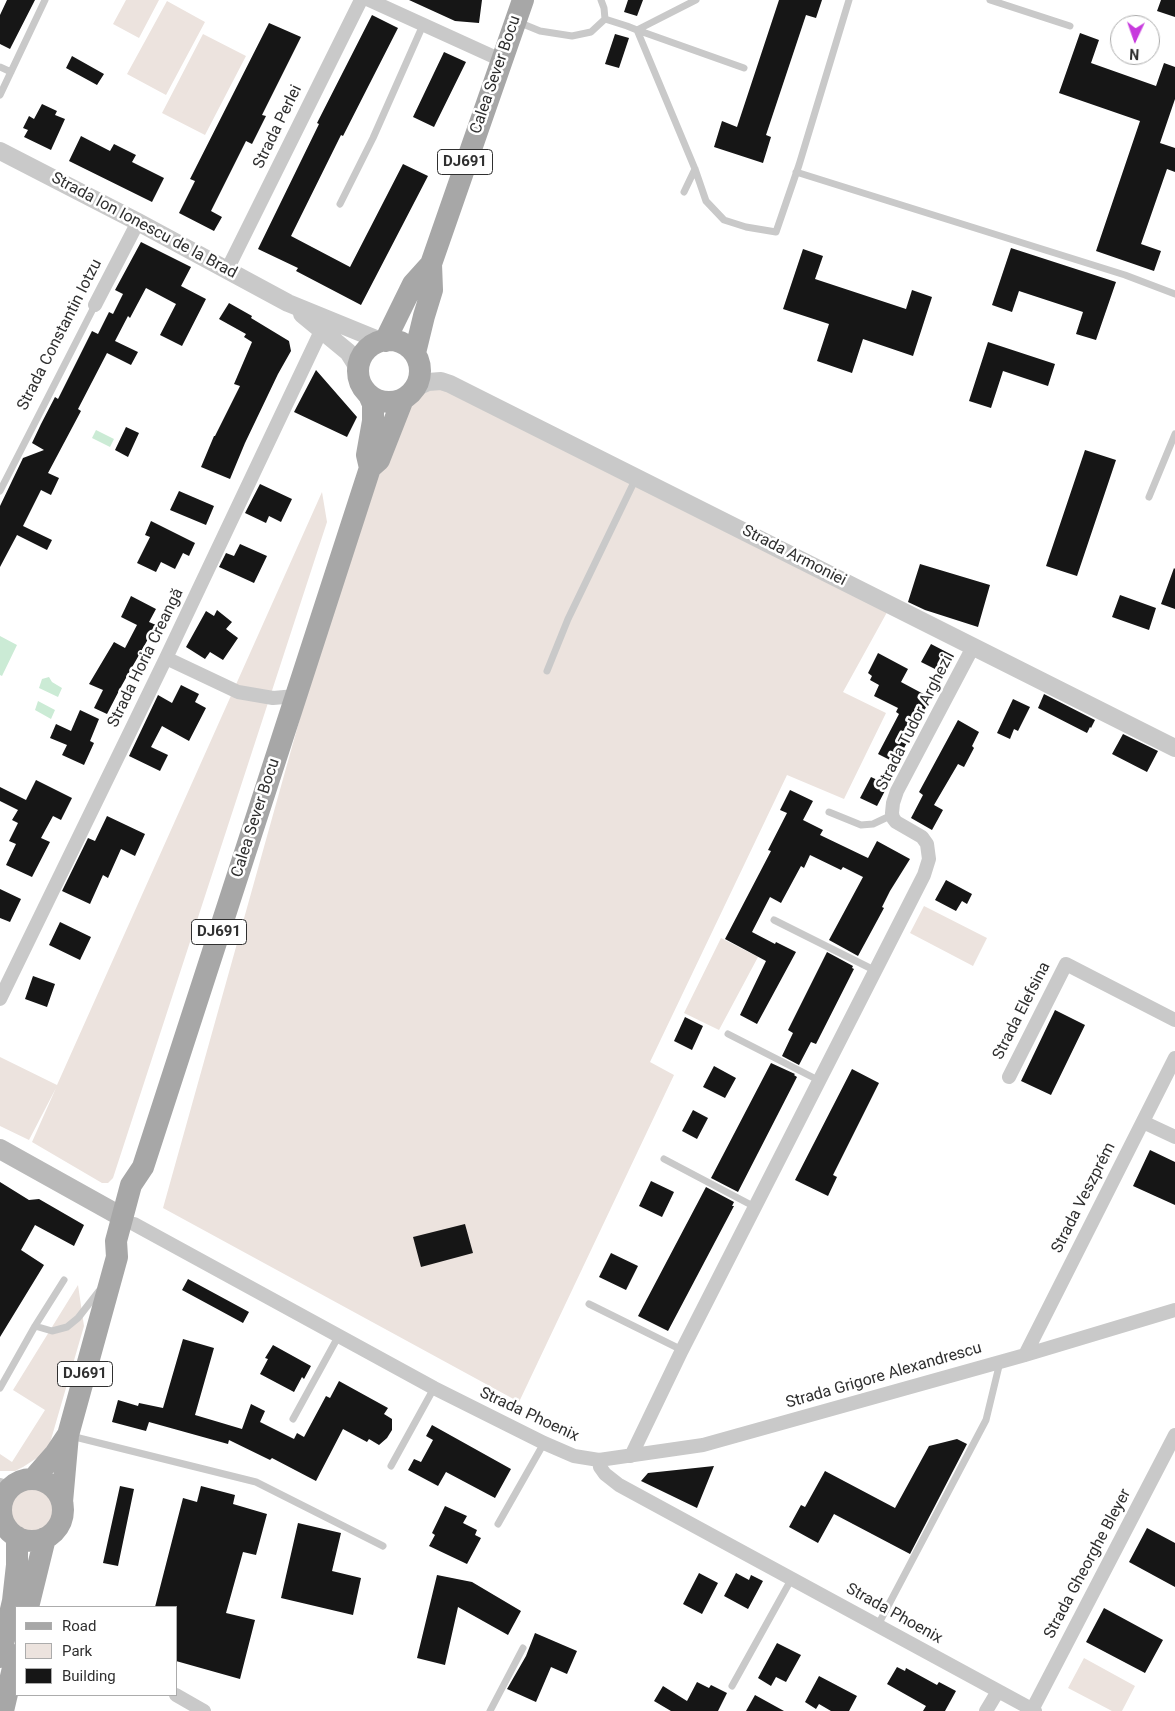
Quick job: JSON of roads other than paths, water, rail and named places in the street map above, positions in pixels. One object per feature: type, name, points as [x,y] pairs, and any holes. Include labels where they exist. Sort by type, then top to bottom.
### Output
[{"type":"main road","name":"Calea Sever Bocu","points":[[415,353],[421,325],[432,290],[431,264],[522,0]]},
{"type":"main road","name":"Calea Sever Bocu","points":[[383,341],[413,284],[431,264]]},
{"type":"main road","points":[[383,341],[400,342],[415,353]]},
{"type":"main road","name":"DJ691","points":[[369,394],[361,384],[358,373],[360,362],[365,352],[371,346],[383,341]]},
{"type":"main road","name":"DJ691","points":[[408,395],[418,382],[420,371],[415,353]]},
{"type":"main road","name":"Calea Sever Bocu","points":[[369,394],[373,404],[373,421],[367,455],[370,468]]},
{"type":"main road","points":[[369,394],[376,399],[387,402],[408,395]]},
{"type":"main road","name":"Calea Sever Bocu","points":[[128,1220],[142,1190],[143,1167],[370,468],[379,460],[408,395]]},
{"type":"main road","points":[[0,1149],[128,1220]]},
{"type":"main road","name":"DJ691","points":[[44,1538],[53,1532],[60,1523],[63,1513],[62,1502],[68,1435],[115,1265],[128,1242],[128,1220]]},
{"type":"main road","name":"DJ691","points":[[17,1538],[3,1522],[1,1515],[3,1490],[17,1483],[32,1479],[55,1454],[68,1435]]},
{"type":"main road","points":[[32,1479],[51,1486],[62,1502]]},
{"type":"main road","points":[[3,1711],[12,1661],[17,1538],[26,1541],[44,1538],[28,1606]]},
{"type":"street","name":"Strada Perlei","points":[[227,270],[361,0]]},
{"type":"street","points":[[369,0],[501,60]]},
{"type":"street","name":"Strada Ion Ionescu de la Brad","points":[[0,151],[138,222],[288,303],[383,341]]},
{"type":"street","name":"Strada Constantin Iotzu","points":[[95,304],[138,222]]},
{"type":"street","name":"Strada Ion Ionescu de la Brad","points":[[288,303],[350,355],[357,367],[358,373]]},
{"type":"street","name":"Strada Horia Creangă","points":[[0,999],[166,658],[321,331]]},
{"type":"street","name":"Strada Armoniei","points":[[408,395],[419,386],[428,382],[441,381],[450,384],[745,530],[1175,748]]},
{"type":"street","name":"Strada Tudor Arghezi","points":[[632,1456],[682,1350],[924,875],[929,848],[925,840],[896,822],[892,815],[892,808],[897,791],[973,647]]},
{"type":"street","points":[[166,658],[238,692],[273,698],[296,696]]},
{"type":"street","name":"Strada Elefsina","points":[[1009,1076],[1066,964],[1175,1020]]},
{"type":"street","name":"Strada Veszprém","points":[[1025,1354],[1175,1058]]},
{"type":"street","points":[[1143,1122],[1175,1137]]},
{"type":"street","name":"Strada Phoenix","points":[[128,1220],[434,1388],[544,1443],[574,1456],[599,1460],[600,1467],[605,1474],[619,1485],[1033,1710]]},
{"type":"street","name":"Strada Grigore Alexandrescu","points":[[599,1460],[703,1445],[1175,1310]]},
{"type":"street","name":"Strada Gheorghe Bleyer","points":[[1033,1710],[1175,1435]]},
{"type":"street","points":[[986,1711],[998,1691]]},
{"type":"street","points":[[178,1696],[204,1711]]},
{"type":"lane","points":[[0,95],[45,0]]},
{"type":"lane","points":[[601,0],[605,19]]},
{"type":"lane","points":[[637,30],[696,0]]},
{"type":"lane","points":[[637,30],[695,169],[706,201],[724,220],[746,227],[776,232],[849,0]]},
{"type":"lane","points":[[990,0],[1070,26]]},
{"type":"lane","points":[[515,21],[540,30],[572,36],[590,32],[605,19]]},
{"type":"lane","points":[[605,19],[744,68]]},
{"type":"lane","points":[[340,204],[373,138],[423,25]]},
{"type":"lane","points":[[0,67],[11,72]]},
{"type":"lane","points":[[684,192],[695,169]]},
{"type":"lane","points":[[796,172],[1116,272],[1175,294]]},
{"type":"lane","name":"Strada Constantin Iotzu","points":[[0,491],[95,304]]},
{"type":"lane","points":[[1149,497],[1175,434]]},
{"type":"lane","points":[[547,671],[568,619],[636,477]]},
{"type":"lane","name":"Strada Tudor Arghezi","points":[[829,812],[861,825],[873,824],[892,815]]},
{"type":"lane","points":[[774,920],[876,971]]},
{"type":"lane","points":[[728,1034],[820,1081]]},
{"type":"lane","points":[[664,1159],[755,1207]]},
{"type":"lane","points":[[35,1326],[52,1331],[67,1327],[78,1318],[115,1265]]},
{"type":"lane","points":[[0,1388],[64,1280]]},
{"type":"lane","points":[[589,1304],[682,1350]]},
{"type":"lane","points":[[293,1419],[338,1337]]},
{"type":"lane","points":[[878,1625],[986,1420],[1000,1361]]},
{"type":"lane","points":[[391,1466],[434,1388]]},
{"type":"lane","points":[[68,1435],[256,1482],[383,1546]]},
{"type":"lane","points":[[498,1524],[544,1443]]},
{"type":"lane","points":[[732,1686],[792,1578]]},
{"type":"lane","points":[[490,1711],[523,1648]]},
{"type":"lane","points":[[9,1711],[15,1691]]}]
